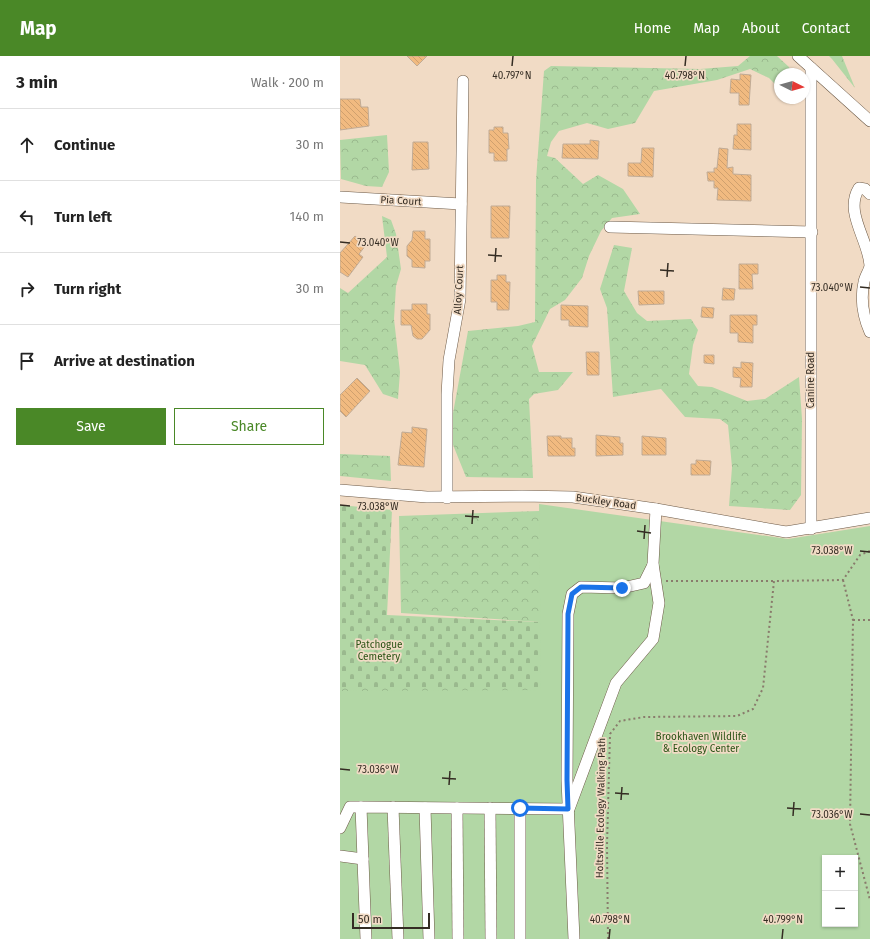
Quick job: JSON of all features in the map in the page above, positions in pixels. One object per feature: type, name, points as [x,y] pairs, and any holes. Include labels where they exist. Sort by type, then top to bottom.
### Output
[{"type":"street","points":[[798,56],[870,121]]},
{"type":"street","name":"Canine Road","points":[[811,68],[811,529]]},
{"type":"street","name":"Alloy Court","points":[[447,498],[447,394],[449,360],[460,299],[464,81]]},
{"type":"street","points":[[870,194],[865,189],[859,188],[853,197],[855,212],[870,266],[864,281],[862,309],[870,332]]},
{"type":"street","name":"Pia Court","points":[[340,197],[461,204]]},
{"type":"street","points":[[610,227],[812,232]]},
{"type":"street","name":"Buckley Road","points":[[340,490],[447,498],[522,496],[573,498],[656,509],[786,532],[870,518]]},
{"type":"street","points":[[568,809],[616,683],[653,639],[658,603],[653,564],[656,509]]},
{"type":"street","points":[[574,939],[567,780],[568,614],[572,594],[581,587],[622,588],[644,583],[653,564]]},
{"type":"street","points":[[340,828],[350,808],[361,807],[568,809]]},
{"type":"street","points":[[361,807],[366,939]]},
{"type":"street","points":[[393,807],[398,939]]},
{"type":"street","points":[[425,808],[429,939]]},
{"type":"street","points":[[457,808],[458,939]]},
{"type":"street","points":[[490,808],[491,939]]},
{"type":"street","points":[[520,808],[520,939]]},
{"type":"street","points":[[340,856],[363,859]]},
{"type":"path","points":[[870,551],[860,556],[843,580],[853,620],[850,824],[870,900]]},
{"type":"path","points":[[654,581],[843,580]]},
{"type":"path","name":"Holtsville Ecology Walking Path","points":[[608,939],[607,845],[610,734],[620,721],[644,718],[737,716],[753,709],[763,688],[774,581]]},
{"type":"path","points":[[853,620],[870,620]]},
{"type":"green space","points":[[750,56],[777,56],[789,68],[774,68],[774,83],[769,78],[750,69],[717,80],[654,91],[635,123],[608,129],[587,123],[559,131],[551,142],[547,156],[555,158],[583,184],[598,175],[623,189],[640,214],[612,218],[601,231],[589,256],[582,278],[565,300],[550,309],[532,346],[539,372],[573,372],[558,390],[534,394],[529,399],[533,478],[466,477],[449,435],[468,331],[518,326],[535,322],[536,180],[544,71],[551,66],[700,69],[738,66]]},
{"type":"green space","points":[[829,56],[842,56],[855,88],[832,59]]},
{"type":"green space","points":[[387,135],[389,172],[382,187],[366,186],[341,179],[340,140]]},
{"type":"green space","points":[[382,216],[391,220],[396,234],[401,269],[396,286],[394,319],[400,372],[398,399],[383,394],[365,365],[340,361],[340,288],[348,293],[387,257]]},
{"type":"green space","points":[[614,245],[632,248],[624,291],[637,313],[647,321],[691,319],[698,330],[693,345],[689,374],[698,386],[712,387],[747,401],[765,399],[799,377],[802,419],[801,495],[790,510],[729,506],[732,467],[728,425],[720,419],[685,417],[661,389],[613,397],[607,308],[600,289]]},
{"type":"green space","points":[[340,454],[390,456],[391,481],[340,476]]},
{"type":"green space","name":"Brookhaven Wildlife & Ecology Center","points":[[539,504],[788,539],[870,526],[870,939],[340,939],[340,691],[541,690]]},
{"type":"green space","name":"Patchogue Cemetery","points":[[340,505],[392,510],[387,615],[539,622],[539,688],[340,688]]},
{"type":"green space","points":[[539,511],[615,517],[555,763],[340,727],[340,688],[539,688],[539,622],[401,613],[399,516]]},
{"type":"building","points":[[407,56],[427,56],[417,66]]},
{"type":"building","points":[[740,74],[751,75],[749,105],[739,105],[739,93],[730,93],[731,79],[740,80]]},
{"type":"building","points":[[340,99],[360,99],[361,107],[368,107],[369,126],[340,130]]},
{"type":"building","points":[[737,124],[751,124],[751,150],[733,149],[734,135],[737,135]]},
{"type":"building","points":[[494,127],[503,127],[503,133],[508,133],[509,149],[507,149],[507,161],[494,161],[494,153],[489,153],[489,130],[494,130]]},
{"type":"building","points":[[590,140],[599,141],[598,159],[562,158],[563,144],[590,144]]},
{"type":"building","points":[[413,142],[428,142],[429,169],[412,170]]},
{"type":"building","points":[[642,148],[654,148],[653,177],[628,176],[628,163],[641,163]]},
{"type":"building","points":[[719,148],[728,149],[727,168],[733,167],[733,174],[751,175],[751,201],[717,200],[718,188],[714,188],[714,181],[708,181],[707,172],[714,172],[714,168],[717,168]]},
{"type":"building","points":[[491,206],[510,206],[509,238],[491,238]]},
{"type":"building","points":[[413,231],[425,231],[425,239],[430,239],[430,261],[425,261],[425,268],[412,267],[412,260],[407,256],[407,246],[412,240]]},
{"type":"building","points":[[355,236],[366,245],[359,254],[363,257],[348,277],[340,272],[340,253]]},
{"type":"building","points":[[739,264],[758,264],[758,274],[752,274],[753,289],[739,289]]},
{"type":"building","points":[[497,275],[506,275],[506,282],[510,282],[509,310],[497,310],[497,302],[491,302],[491,280],[497,280]]},
{"type":"building","points":[[723,288],[735,289],[734,300],[722,300]]},
{"type":"building","points":[[638,291],[664,291],[664,304],[639,305]]},
{"type":"building","points":[[412,304],[427,304],[427,314],[430,314],[430,330],[422,339],[417,339],[413,336],[411,325],[401,325],[401,310],[412,310]]},
{"type":"building","points":[[561,305],[588,306],[588,327],[569,326],[569,320],[561,320]]},
{"type":"building","points":[[702,307],[714,308],[713,318],[701,317]]},
{"type":"building","points":[[730,315],[757,315],[757,325],[753,325],[753,343],[738,342],[738,333],[730,333]]},
{"type":"building","points":[[586,352],[599,352],[599,375],[587,375]]},
{"type":"building","points":[[704,355],[714,355],[714,364],[704,363]]},
{"type":"building","points":[[741,362],[753,363],[752,387],[740,387],[741,378],[733,377],[733,367],[741,368]]},
{"type":"building","points":[[357,378],[370,391],[346,417],[340,411],[340,395]]},
{"type":"building","points":[[412,427],[427,429],[424,467],[398,465],[402,432],[412,433]]},
{"type":"building","points":[[596,435],[620,437],[620,443],[623,443],[623,455],[596,456]]},
{"type":"building","points":[[547,436],[572,438],[572,448],[575,448],[575,456],[548,456]]},
{"type":"building","points":[[642,436],[666,438],[666,455],[642,455]]},
{"type":"building","points":[[696,460],[711,461],[710,475],[691,475],[691,464],[696,464]]},
{"type":"route","points":[[520,808],[568,809],[568,614],[572,594],[581,587],[622,588]]}]
